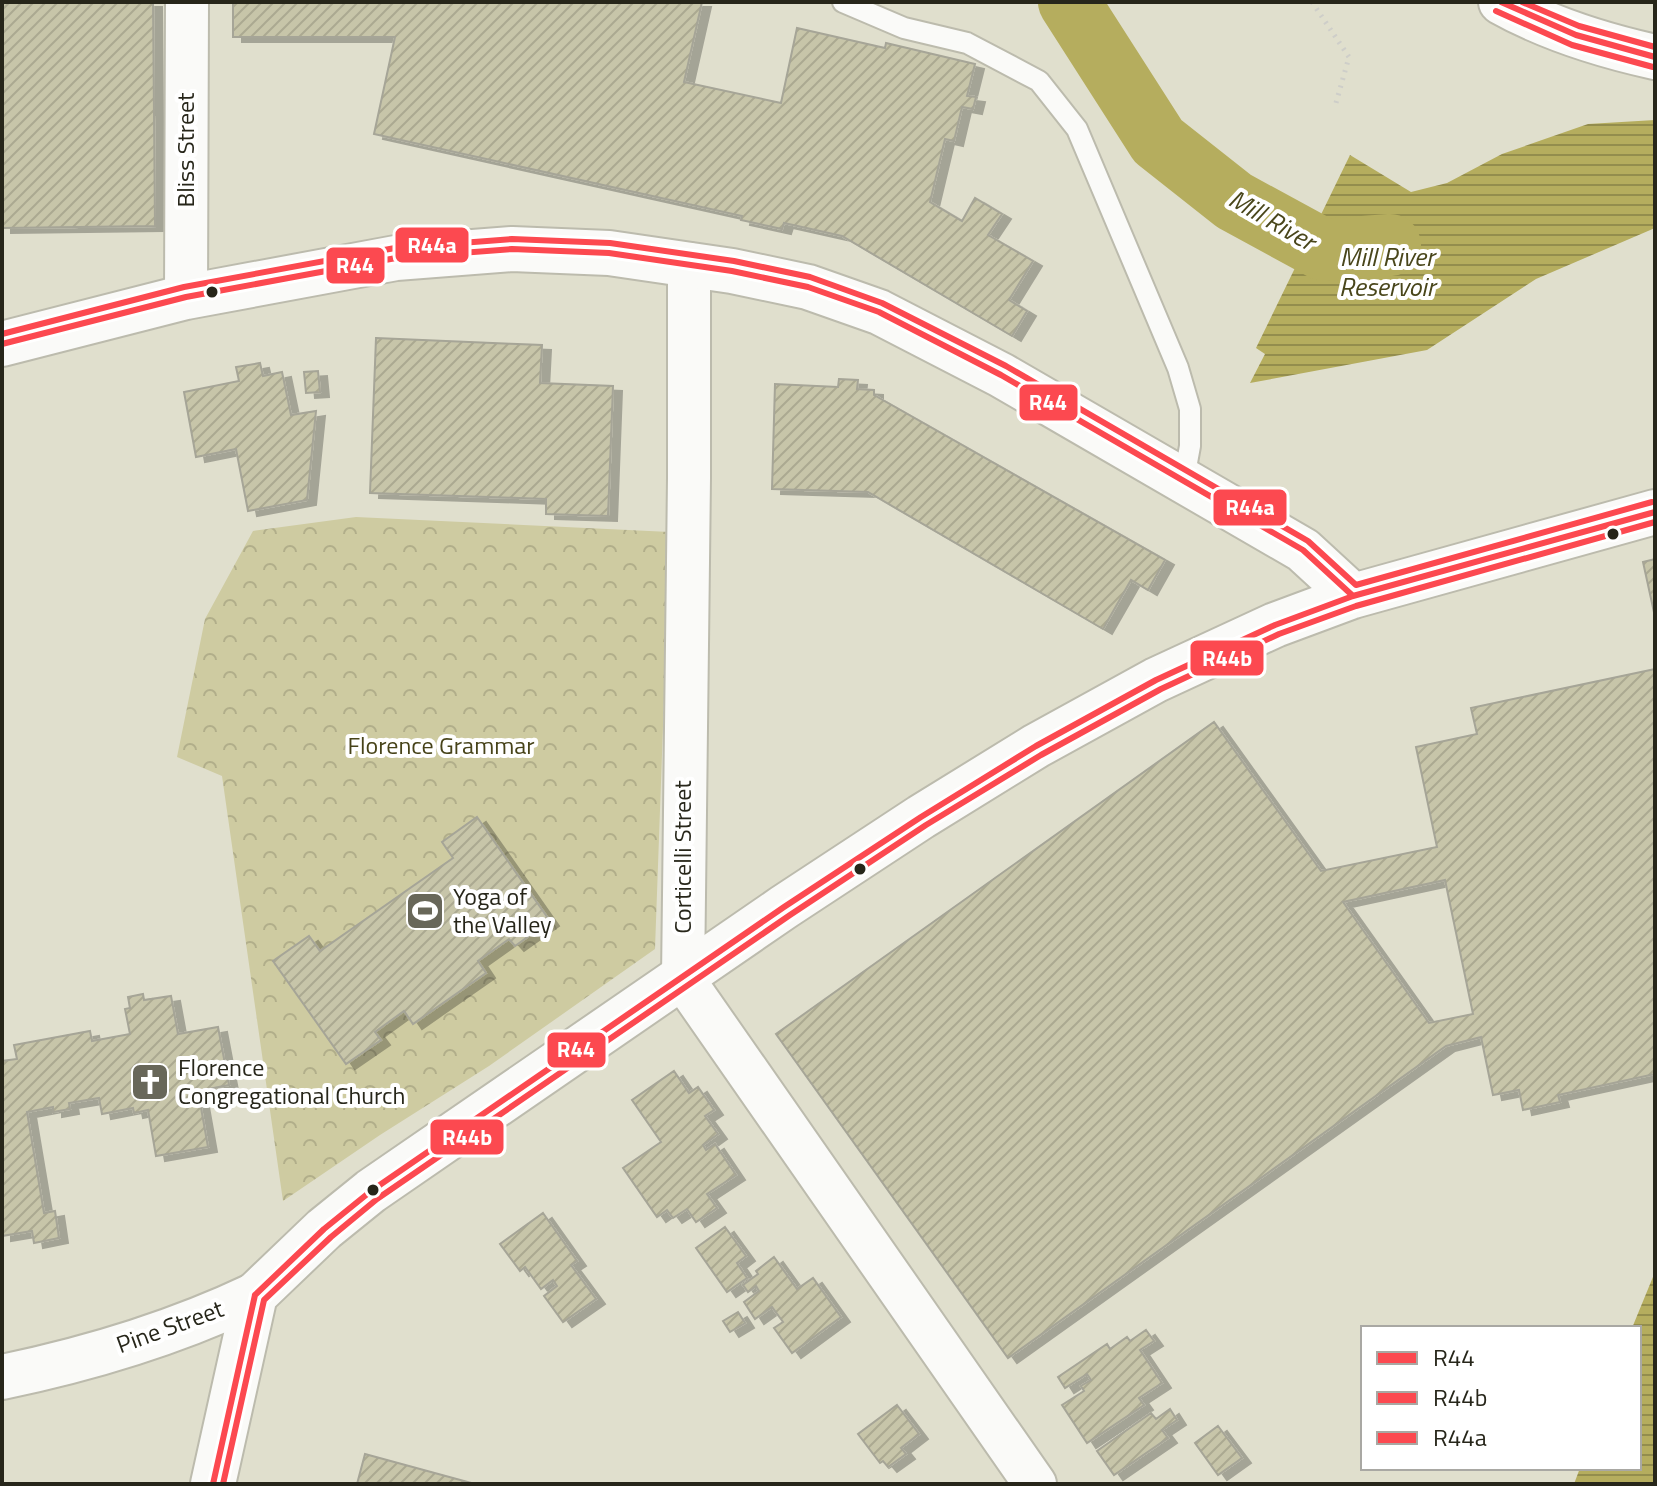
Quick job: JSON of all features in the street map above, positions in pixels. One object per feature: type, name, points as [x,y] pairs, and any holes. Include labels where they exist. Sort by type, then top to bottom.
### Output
[{"type":"main road","points":[[1501,2],[1540,22],[1590,41],[1655,57]]},
{"type":"main road","points":[[2,344],[186,297],[396,258],[512,249],[609,253],[689,264],[808,287],[879,312],[1001,375],[1303,550],[1353,596]]},
{"type":"main road","name":"Pine Street","points":[[2,1377],[178,1329],[255,1295],[324,1229],[371,1191],[797,899],[1036,746],[1156,680],[1275,625],[1353,596],[1655,512]]},
{"type":"main road","points":[[213,1484],[255,1295]]},
{"type":"street","name":"Bliss Street","points":[[186,297],[187,2]]},
{"type":"street","name":"Corticelli Street","points":[[683,979],[689,264]]},
{"type":"street","points":[[683,979],[1035,1484]]},
{"type":"lane","points":[[843,2],[904,28],[967,43],[1005,62],[1039,81],[1077,129],[1182,382],[1190,409],[1190,446],[1184,479]]},
{"type":"path","points":[[1312,2],[1349,57],[1336,103]]},
{"type":"green space","name":"Florence Grammar","points":[[356,517],[670,532],[655,949],[489,1066],[283,1201],[222,776],[177,757],[205,619],[253,531]]},
{"type":"water","name":"Mill River Reservoir","points":[[1655,120],[1655,228],[1536,279],[1427,350],[1250,383],[1265,354],[1256,348],[1350,155],[1411,192],[1447,183],[1502,154],[1588,124]]},
{"type":"water","points":[[1655,1272],[1655,1484],[1574,1484],[1579,1470],[1641,1470],[1641,1326],[1633,1326]]},
{"type":"building","points":[[2,2],[153,2],[155,226],[2,228]]},
{"type":"building","points":[[233,2],[702,2],[684,82],[781,103],[797,28],[885,48],[886,43],[975,64],[967,96],[976,97],[973,109],[962,107],[954,141],[945,139],[930,202],[962,221],[975,198],[1002,214],[988,235],[1033,261],[1009,300],[1027,311],[1012,336],[842,236],[784,223],[782,229],[741,220],[742,216],[374,134],[395,37],[233,37]]},
{"type":"building","points":[[376,338],[542,345],[540,383],[613,386],[608,516],[546,514],[546,499],[370,493]]},
{"type":"building","points":[[260,363],[263,376],[282,372],[291,415],[316,411],[307,500],[248,511],[236,449],[196,457],[184,392],[239,381],[236,367]]},
{"type":"building","points":[[318,371],[320,392],[306,393],[304,372]]},
{"type":"building","points":[[839,379],[858,380],[857,389],[874,390],[874,395],[1165,560],[1148,590],[1131,580],[1103,629],[868,492],[772,489],[775,384],[838,387]]},
{"type":"building","points":[[1655,559],[1655,617],[1643,562]]},
{"type":"building","points":[[1655,669],[1655,1074],[1558,1095],[1560,1102],[1523,1110],[1519,1090],[1493,1095],[1481,1037],[1446,1046],[1008,1358],[776,1034],[1214,722],[1321,871],[1437,847],[1416,747],[1477,734],[1471,708]],"holes":[[[1445,880],[1473,1014],[1429,1023],[1343,902]]]},
{"type":"building","points":[[477,817],[550,921],[515,946],[509,939],[478,961],[486,973],[413,1024],[404,1011],[375,1032],[381,1040],[346,1064],[273,961],[309,936],[320,951],[453,858],[442,842]]},
{"type":"building","points":[[143,994],[144,1000],[171,996],[178,1034],[218,1027],[229,1085],[198,1091],[208,1147],[156,1156],[148,1110],[134,1113],[133,1108],[102,1114],[99,1098],[69,1103],[70,1109],[53,1112],[53,1107],[27,1112],[44,1213],[55,1211],[59,1238],[34,1243],[32,1231],[2,1236],[2,1061],[17,1059],[14,1045],[90,1031],[92,1041],[130,1034],[125,1009],[130,1008],[128,997]]},
{"type":"building","points":[[674,1071],[689,1093],[698,1087],[714,1110],[705,1116],[718,1134],[703,1145],[706,1150],[715,1144],[736,1175],[707,1194],[717,1208],[696,1222],[687,1209],[673,1218],[667,1210],[657,1217],[623,1168],[661,1142],[632,1100]]},
{"type":"building","points":[[543,1213],[577,1261],[571,1265],[596,1299],[563,1322],[544,1296],[557,1286],[553,1280],[541,1289],[525,1267],[520,1271],[500,1244]]},
{"type":"building","points":[[725,1227],[746,1256],[737,1263],[747,1278],[727,1292],[696,1248]]},
{"type":"building","points":[[774,1257],[797,1289],[813,1278],[841,1317],[792,1353],[774,1328],[783,1322],[772,1307],[755,1319],[744,1302],[759,1291],[756,1286],[748,1292],[743,1285]]},
{"type":"building","points":[[738,1312],[745,1323],[730,1332],[723,1321]]},
{"type":"building","points":[[1146,1330],[1154,1341],[1140,1350],[1162,1383],[1139,1398],[1144,1405],[1087,1443],[1062,1405],[1084,1391],[1081,1386],[1091,1380],[1087,1374],[1065,1388],[1058,1377],[1107,1344],[1110,1349],[1127,1337],[1130,1341]]},
{"type":"building","points":[[897,1405],[919,1434],[901,1448],[906,1454],[888,1467],[883,1461],[880,1463],[858,1434]]},
{"type":"building","points":[[1170,1409],[1177,1420],[1162,1430],[1168,1438],[1114,1475],[1097,1451],[1151,1413],[1156,1419]]},
{"type":"building","points":[[1218,1426],[1242,1458],[1218,1475],[1195,1443]]},
{"type":"building","points":[[365,1454],[475,1484],[357,1484]]},
{"type":"waterway","name":"Mill River","points":[[1069,2],[1158,141],[1234,201],[1324,250],[1390,245]]},
{"type":"transit line","name":"R44","points":[[1501,2],[1576,35],[1655,57]]},
{"type":"transit line","name":"R44a","points":[[1522,2],[1579,26],[1655,47]]},
{"type":"transit line","name":"R44b","points":[[1496,11],[1572,45],[1653,67]]},
{"type":"transit line","name":"R44a","points":[[2,334],[184,287],[395,248],[512,239],[610,243],[734,261],[810,277],[882,303],[1006,366],[1308,541],[1356,585],[1652,502]]},
{"type":"transit line","name":"R44","points":[[2,344],[186,297],[396,258],[512,249],[609,253],[732,271],[808,287],[879,312],[1001,375],[1303,550],[1353,596]]},
{"type":"transit line","name":"R44","points":[[255,1295],[324,1229],[371,1191],[784,907],[1036,746],[1156,680],[1275,625],[1353,596],[1655,512]]},
{"type":"transit line","name":"R44b","points":[[223,1484],[264,1300],[377,1199],[790,915],[926,825],[1041,755],[1161,689],[1279,634],[1356,606],[1655,522]]},
{"type":"transit line","name":"R44","points":[[213,1484],[255,1295]]},
{"type":"place","name":"Yoga of the Valley","points":[[425,911]]},
{"type":"place","name":"Florence Congregational Church","points":[[150,1082]]}]
